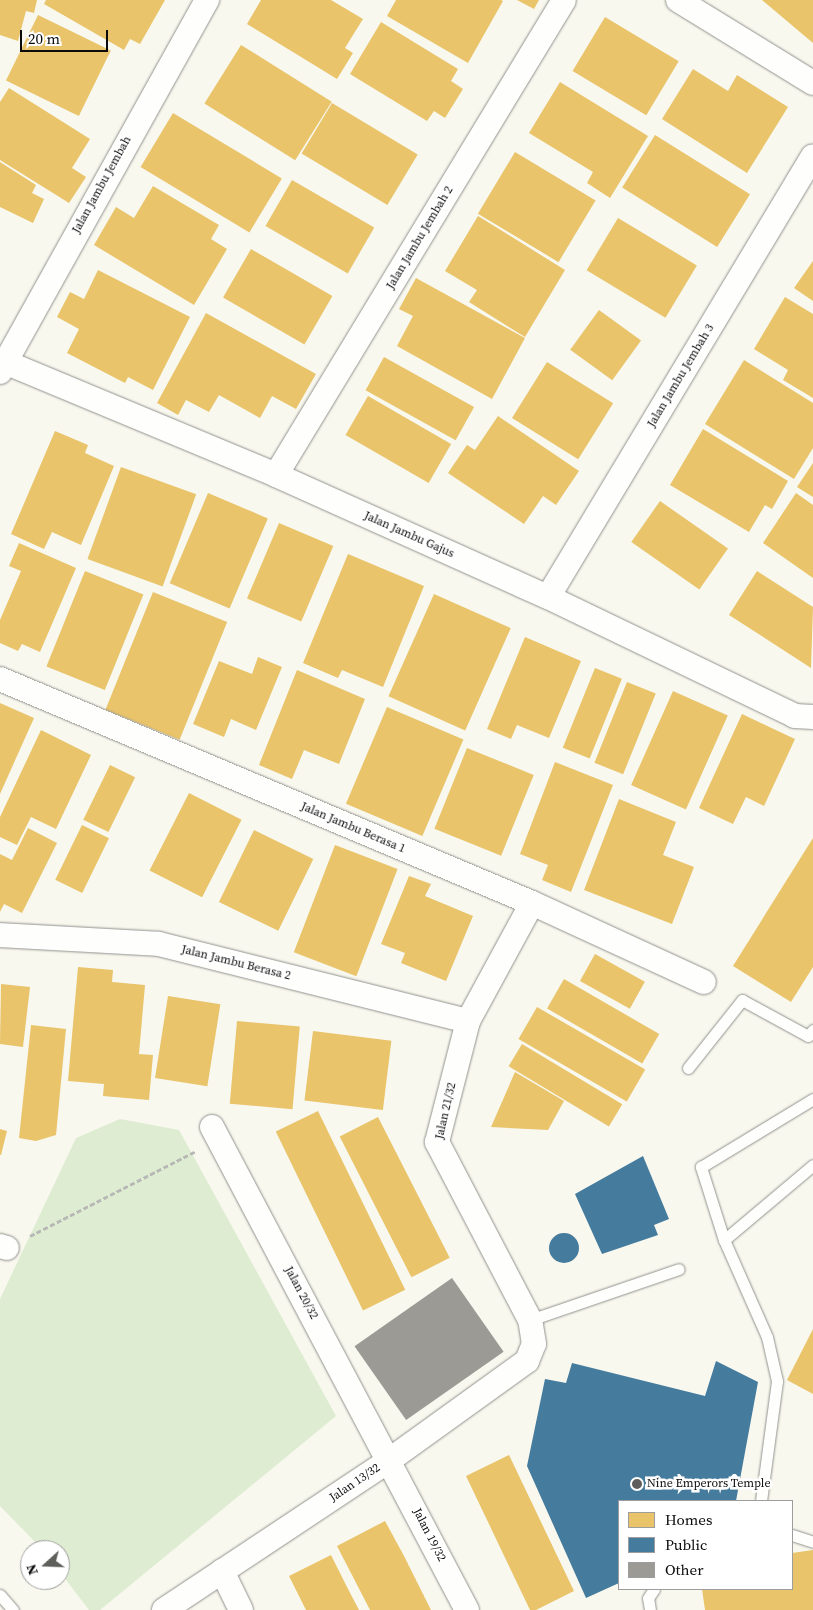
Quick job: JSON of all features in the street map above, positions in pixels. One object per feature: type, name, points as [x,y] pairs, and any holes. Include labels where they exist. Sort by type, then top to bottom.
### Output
[{"type":"street","name":"Jalan Jambu Jembah","points":[[1,364],[207,0]]},
{"type":"street","name":"Jalan Jambu Jembah 2","points":[[276,475],[564,0]]},
{"type":"street","points":[[678,0],[813,83]]},
{"type":"street","name":"Jalan Jambu Jembah 3","points":[[548,597],[813,156]]},
{"type":"street","name":"Jalan Jambu Gajus","points":[[1,364],[276,475],[548,597],[795,716],[813,717]]},
{"type":"street","name":"Jalan Jambu Berasa 1","points":[[0,679],[532,903],[704,982]]},
{"type":"street","name":"Jalan 21/32","points":[[532,903],[468,1021],[437,1142],[530,1320],[534,1344]]},
{"type":"street","name":"Jalan Jambu Berasa 2","points":[[0,935],[159,944],[468,1021]]},
{"type":"street","name":"Jalan 20/32","points":[[215,1133],[391,1459]]},
{"type":"street","name":"Jalan 13/32","points":[[164,1610],[391,1459],[527,1361],[534,1344]]},
{"type":"street","name":"Jalan 19/32","points":[[391,1459],[467,1610]]},
{"type":"street","points":[[222,1571],[241,1610]]},
{"type":"lane","points":[[688,1068],[742,1000],[808,1036],[813,1030]]},
{"type":"lane","points":[[761,1500],[777,1382],[767,1337],[724,1240],[701,1167],[813,1099]]},
{"type":"lane","points":[[724,1240],[813,1165]]},
{"type":"lane","points":[[530,1320],[679,1269]]},
{"type":"lane","points":[[793,1535],[813,1542]]},
{"type":"lane","points":[[650,1610],[648,1598],[653,1590]]},
{"type":"lane","points":[[0,1595],[13,1610]]},
{"type":"path","points":[[3,1247],[215,1133]]},
{"type":"green space","points":[[120,1119],[179,1130],[336,1416],[100,1610],[89,1610],[70,1585],[70,1540],[33,1540],[0,1506],[0,1299],[76,1138]]},
{"type":"building: Homes","points":[[0,0],[37,0],[34,13],[26,11],[18,41],[0,35]]},
{"type":"building: Homes","points":[[46,0],[165,0],[140,44],[130,39],[124,50],[44,4]]},
{"type":"building: Homes","points":[[261,0],[331,0],[363,19],[345,48],[353,53],[337,79],[247,24]]},
{"type":"building: Homes","points":[[396,0],[503,1],[468,63],[387,16]]},
{"type":"building: Homes","points":[[517,0],[539,0],[534,9]]},
{"type":"building: Homes","points":[[762,0],[813,0],[813,43]]},
{"type":"building: Homes","points":[[38,15],[111,51],[79,116],[6,81]]},
{"type":"building: Homes","points":[[605,17],[679,61],[646,115],[573,71]]},
{"type":"building: Homes","points":[[381,22],[458,69],[451,81],[463,89],[445,118],[434,111],[427,121],[350,74]]},
{"type":"building: Homes","points":[[241,45],[332,102],[295,160],[204,104]]},
{"type":"building: Homes","points":[[693,69],[728,91],[737,75],[788,107],[747,173],[662,119]]},
{"type":"building: Homes","points":[[560,82],[648,136],[610,198],[587,183],[593,172],[529,133]]},
{"type":"building: Homes","points":[[9,88],[90,139],[72,168],[86,177],[69,203],[0,160],[0,102]]},
{"type":"building: Homes","points":[[332,103],[418,155],[387,205],[302,154]]},
{"type":"building: Homes","points":[[173,113],[282,178],[249,232],[141,167]]},
{"type":"building: Homes","points":[[655,135],[750,194],[717,247],[622,188]]},
{"type":"building: Homes","points":[[515,152],[596,200],[558,262],[478,214]]},
{"type":"building: Homes","points":[[0,162],[36,185],[32,193],[44,199],[33,223],[0,207]]},
{"type":"building: Homes","points":[[292,180],[374,228],[348,273],[266,226]]},
{"type":"building: Homes","points":[[153,186],[219,225],[211,239],[227,249],[194,305],[94,245],[116,207],[134,218]]},
{"type":"building: Homes","points":[[478,216],[565,270],[525,337],[469,302],[477,290],[445,271]]},
{"type":"building: Homes","points":[[618,218],[697,265],[665,318],[587,270]]},
{"type":"building: Homes","points":[[251,249],[332,296],[304,344],[223,297]]},
{"type":"building: Homes","points":[[813,261],[813,301],[794,288]]},
{"type":"building: Homes","points":[[98,270],[190,317],[153,390],[128,377],[125,383],[67,353],[79,329],[57,317],[70,292],[84,299]]},
{"type":"building: Homes","points":[[416,278],[525,338],[492,399],[397,346],[413,316],[399,309]]},
{"type":"building: Homes","points":[[785,297],[813,314],[813,398],[783,380],[788,370],[754,349]]},
{"type":"building: Homes","points":[[599,310],[641,341],[612,380],[570,350]]},
{"type":"building: Homes","points":[[206,313],[316,374],[296,409],[272,396],[260,418],[219,395],[209,412],[186,400],[178,415],[157,403]]},
{"type":"building: Homes","points":[[384,357],[474,407],[456,440],[366,390]]},
{"type":"building: Homes","points":[[744,360],[813,403],[813,448],[794,479],[705,424]]},
{"type":"building: Homes","points":[[547,362],[613,403],[578,459],[512,418]]},
{"type":"building: Homes","points":[[368,396],[451,444],[429,483],[346,435]]},
{"type":"building: Homes","points":[[498,416],[579,471],[556,505],[543,496],[524,524],[448,473],[467,445],[475,450]]},
{"type":"building: Homes","points":[[703,429],[788,481],[772,509],[765,505],[749,532],[670,485]]},
{"type":"building: Homes","points":[[55,431],[88,445],[85,453],[114,466],[81,545],[52,532],[44,549],[11,534]]},
{"type":"building: Homes","points":[[813,463],[813,497],[797,487]]},
{"type":"building: Homes","points":[[121,467],[196,494],[163,586],[87,559]]},
{"type":"building: Homes","points":[[208,493],[268,518],[230,609],[170,583]]},
{"type":"building: Homes","points":[[796,493],[813,505],[813,578],[763,543]]},
{"type":"building: Homes","points":[[660,501],[728,549],[699,590],[631,542]]},
{"type":"building: Homes","points":[[279,523],[333,546],[301,622],[247,598]]},
{"type":"building: Homes","points":[[19,543],[76,568],[40,652],[22,644],[18,651],[0,643],[0,620],[21,571],[9,566]]},
{"type":"building: Homes","points":[[348,554],[424,586],[383,687],[342,670],[338,678],[303,663]]},
{"type":"building: Homes","points":[[85,571],[143,595],[105,690],[46,666]]},
{"type":"building: Homes","points":[[757,571],[813,607],[811,668],[729,615]]},
{"type":"building: Homes","points":[[153,592],[227,622],[180,740],[105,710]]},
{"type":"building: Homes","points":[[434,594],[511,628],[465,730],[388,696]]},
{"type":"building: Homes","points":[[525,637],[581,661],[549,738],[517,725],[511,739],[487,729]]},
{"type":"building: Homes","points":[[258,657],[282,667],[256,730],[231,719],[224,737],[193,724],[219,661],[252,674]]},
{"type":"building: Homes","points":[[595,668],[622,679],[590,759],[563,748]]},
{"type":"building: Homes","points":[[297,670],[365,699],[339,764],[304,750],[292,779],[259,765]]},
{"type":"building: Homes","points":[[627,682],[656,694],[623,774],[594,763]]},
{"type":"building: Homes","points":[[673,691],[728,715],[686,809],[631,785]]},
{"type":"building: Homes","points":[[0,703],[34,718],[0,794]]},
{"type":"building: Homes","points":[[387,707],[463,739],[422,836],[346,804]]},
{"type":"building: Homes","points":[[742,714],[795,739],[764,806],[746,797],[733,824],[699,808]]},
{"type":"building: Homes","points":[[41,730],[91,755],[56,829],[31,817],[17,845],[0,837],[0,817]]},
{"type":"building: Homes","points":[[467,748],[534,775],[501,856],[434,829]]},
{"type":"building: Homes","points":[[555,762],[613,785],[571,892],[542,880],[548,865],[520,854]]},
{"type":"building: Homes","points":[[110,765],[135,777],[108,832],[83,820]]},
{"type":"building: Homes","points":[[189,793],[242,820],[202,897],[150,871]]},
{"type":"building: Homes","points":[[619,799],[676,822],[663,855],[694,867],[672,924],[584,890]]},
{"type":"building: Homes","points":[[82,825],[109,838],[82,893],[55,880]]},
{"type":"building: Homes","points":[[28,828],[57,843],[22,913],[4,904],[0,912],[0,854],[12,860]]},
{"type":"building: Homes","points":[[254,830],[313,859],[278,931],[219,902]]},
{"type":"building: Homes","points":[[813,838],[813,967],[791,1002],[733,966]]},
{"type":"building: Homes","points":[[335,845],[398,869],[356,976],[294,952]]},
{"type":"building: Homes","points":[[409,876],[431,884],[425,896],[473,916],[446,981],[401,963],[405,953],[381,944]]},
{"type":"building: Homes","points":[[595,954],[645,982],[630,1009],[580,981]]},
{"type":"building: Homes","points":[[78,967],[113,970],[112,982],[145,985],[139,1054],[153,1055],[149,1100],[103,1096],[104,1084],[68,1081]]},
{"type":"building: Homes","points":[[564,979],[659,1034],[642,1063],[547,1008]]},
{"type":"building: Homes","points":[[1,984],[30,987],[23,1047],[0,1044]]},
{"type":"building: Homes","points":[[168,996],[220,1004],[207,1086],[155,1078]]},
{"type":"building: Homes","points":[[537,1007],[645,1070],[627,1102],[518,1039]]},
{"type":"building: Homes","points":[[237,1021],[300,1026],[293,1109],[230,1104]]},
{"type":"building: Homes","points":[[31,1025],[66,1029],[56,1135],[36,1141],[19,1138]]},
{"type":"building: Homes","points":[[313,1031],[391,1041],[383,1110],[304,1100]]},
{"type":"building: Homes","points":[[522,1044],[622,1104],[609,1127],[509,1066]]},
{"type":"building: Homes","points":[[515,1072],[564,1101],[548,1130],[491,1127]]},
{"type":"building: Homes","points":[[318,1111],[405,1290],[363,1310],[276,1132]]},
{"type":"building: Homes","points":[[378,1117],[450,1258],[411,1277],[340,1137]]},
{"type":"building: Homes","points":[[0,1129],[7,1131],[1,1155],[0,1155]]},
{"type":"building: Homes","points":[[813,1329],[813,1394],[787,1380]]},
{"type":"building: Homes","points":[[509,1455],[574,1591],[536,1610],[530,1610],[466,1476]]},
{"type":"building: Homes","points":[[385,1521],[431,1610],[370,1610],[337,1546]]},
{"type":"building: Homes","points":[[813,1550],[813,1610],[705,1610],[702,1590],[793,1590],[793,1553]]},
{"type":"building: Homes","points":[[331,1555],[359,1610],[306,1610],[289,1576]]},
{"type":"building: Public","points":[[643,1156],[669,1219],[654,1225],[658,1235],[602,1254],[575,1194]]},
{"type":"building: Public","points":[[564,1233],[575,1237],[579,1248],[575,1259],[564,1263],[553,1259],[549,1248],[553,1237]]},
{"type":"building: Public","name":"Nine Emperors Temple","points":[[716,1361],[758,1382],[736,1500],[618,1500],[618,1583],[586,1598],[527,1466],[545,1379],[566,1383],[572,1363],[705,1396]]},
{"type":"building: Other","points":[[452,1278],[504,1352],[406,1420],[355,1346]]},
{"type":"place","name":"Nine Emperors Temple","points":[[637,1484]]}]
